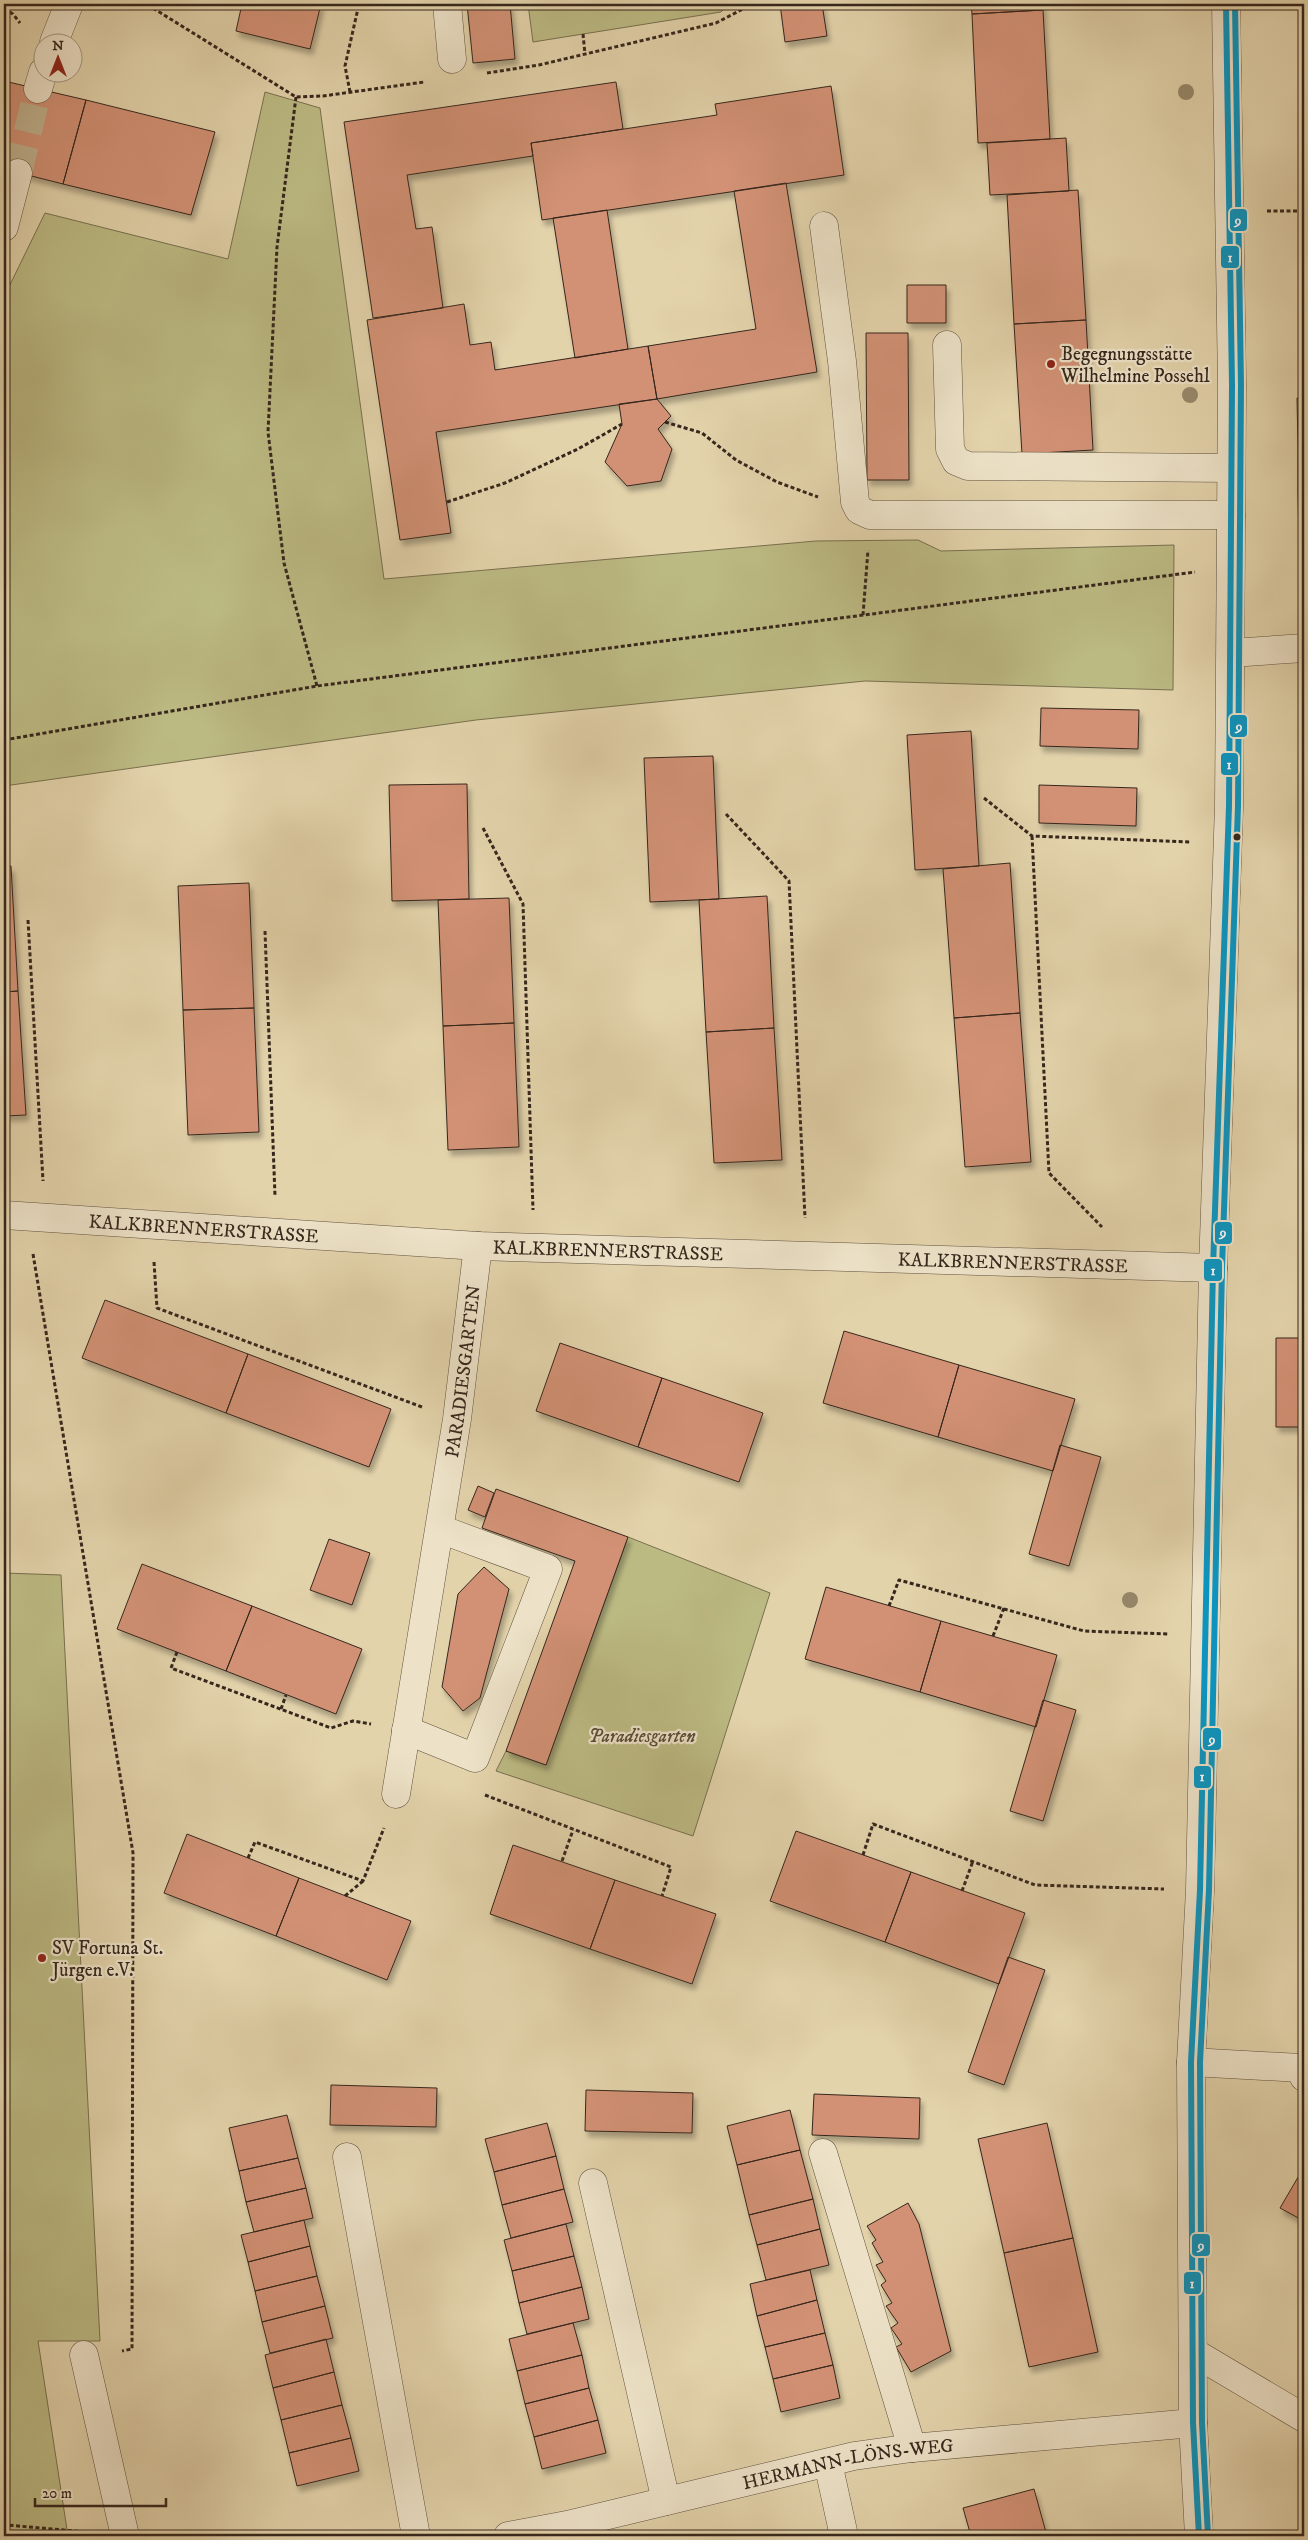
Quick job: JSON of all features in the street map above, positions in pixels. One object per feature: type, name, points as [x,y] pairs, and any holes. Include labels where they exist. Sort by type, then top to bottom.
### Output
[{"type":"street","points":[[58,32],[70,4]]},
{"type":"street","points":[[447,4],[452,59]]},
{"type":"street","points":[[1199,2536],[1193,2423],[1191,2062],[1200,1890],[1213,1268],[1228,844],[1232,385],[1226,4]]},
{"type":"street","points":[[4,228],[18,173]]},
{"type":"street","points":[[824,226],[862,509],[1231,515]]},
{"type":"street","points":[[947,345],[950,448],[956,461],[968,466],[1231,468]]},
{"type":"street","points":[[1231,653],[1304,648]]},
{"type":"street","name":"KALKBRENNERSTRASSE","points":[[25,1216],[478,1246],[1213,1268]]},
{"type":"street","name":"PARADIESGARTEN","points":[[396,1794],[457,1420],[478,1246]]},
{"type":"street","points":[[406,1730],[475,1758],[548,1570],[440,1529]]},
{"type":"street","points":[[1191,2062],[1303,2071]]},
{"type":"street","points":[[823,2153],[912,2448]]},
{"type":"street","points":[[347,2157],[416,2536]]},
{"type":"street","points":[[593,2183],[666,2501]]},
{"type":"street","points":[[1193,2352],[1304,2418]]},
{"type":"street","points":[[84,2355],[128,2536]]},
{"type":"street","name":"HERMANN-LÖNS-WEG","points":[[508,2536],[568,2531],[666,2501],[854,2456],[912,2448],[1193,2423]]},
{"type":"street","points":[[828,2463],[844,2536]]},
{"type":"path","points":[[350,92],[346,66],[359,4]]},
{"type":"path","points":[[583,34],[585,54]]},
{"type":"path","points":[[296,97],[277,247],[268,432],[284,563],[317,686]]},
{"type":"path","points":[[665,422],[702,433],[736,460],[777,482],[825,500],[862,509],[863,615]]},
{"type":"path","points":[[447,502],[505,483],[578,449],[622,424]]},
{"type":"path","points":[[4,740],[317,686],[1230,567]]},
{"type":"path","points":[[984,798],[1032,836],[1228,844]]},
{"type":"path","points":[[726,814],[788,881],[807,1256]]},
{"type":"path","points":[[484,828],[523,904],[534,1248]]},
{"type":"path","points":[[1032,836],[1049,1173],[1103,1228],[1100,1264]]},
{"type":"path","points":[[28,920],[25,1216],[133,1853],[132,2350],[84,2355]]},
{"type":"path","points":[[265,932],[277,1233]]},
{"type":"path","points":[[152,1224],[157,1308],[457,1420]]},
{"type":"path","points":[[889,1606],[899,1580],[1084,1631],[1206,1635]]},
{"type":"path","points":[[993,1636],[1004,1608]]},
{"type":"path","points":[[177,1652],[171,1668],[331,1728],[353,1721],[406,1730]]},
{"type":"path","points":[[281,1709],[286,1695]]},
{"type":"path","points":[[346,1896],[363,1881],[396,1794]]},
{"type":"path","points":[[483,1794],[671,1866],[662,1896]]},
{"type":"path","points":[[863,1855],[873,1824],[1035,1885],[1200,1890]]},
{"type":"path","points":[[562,1861],[573,1830]]},
{"type":"path","points":[[248,1858],[256,1842],[363,1881]]},
{"type":"path","points":[[962,1891],[973,1861]]},
{"type":"path","points":[[4,2515],[7,2525],[128,2536]]},
{"type":"green space","points":[[528,4],[729,4],[721,12],[533,42]]},
{"type":"green space","points":[[265,92],[320,108],[384,579],[816,541],[918,540],[941,551],[1174,545],[1173,690],[865,681],[476,720],[4,786],[4,297],[45,213],[228,259]]},
{"type":"green space","name":"Paradiesgarten","points":[[628,1537],[770,1593],[693,1836],[496,1771],[506,1751],[546,1765]]},
{"type":"green space","name":"SV Fortuna St. Jürgen e.V.","points":[[4,1573],[61,1575],[100,2341],[38,2341],[68,2536],[4,2536]]},
{"type":"building","points":[[242,4],[321,4],[310,49],[236,31]]},
{"type":"building","points":[[467,4],[510,4],[515,59],[473,63]]},
{"type":"building","points":[[780,4],[822,4],[827,36],[785,42]]},
{"type":"building","points":[[971,4],[1043,4],[1043,10],[972,14]]},
{"type":"building","points":[[1043,10],[1050,139],[978,143],[972,14]]},
{"type":"building","points":[[4,81],[86,100],[63,184],[4,169]]},
{"type":"building","points":[[616,82],[623,129],[531,143],[533,156],[407,175],[416,229],[432,227],[443,308],[373,318],[344,122]]},
{"type":"building","points":[[831,86],[844,175],[542,220],[531,143],[717,115],[715,104]]},
{"type":"building","points":[[86,100],[215,132],[191,215],[63,184]]},
{"type":"building","points":[[1066,138],[1069,191],[990,195],[987,143]]},
{"type":"building","points":[[786,183],[817,372],[657,399],[648,346],[756,329],[734,191]]},
{"type":"building","points":[[1078,190],[1086,320],[1014,324],[1007,195]]},
{"type":"building","points":[[607,210],[628,349],[575,358],[553,218]]},
{"type":"building","points":[[907,285],[946,285],[946,323],[907,323]]},
{"type":"building","points":[[464,304],[470,345],[491,342],[495,370],[648,346],[657,399],[436,432],[451,533],[400,540],[367,320]]},
{"type":"building","points":[[1086,320],[1093,450],[1022,454],[1014,324]]},
{"type":"building","points":[[866,333],[908,333],[909,480],[867,480]]},
{"type":"building","points":[[1297,398],[1304,398],[1304,446],[1298,446]]},
{"type":"building","points":[[657,399],[671,416],[658,429],[672,449],[661,481],[627,486],[605,462],[622,424],[619,404]]},
{"type":"building","points":[[1298,446],[1304,446],[1304,493],[1298,493]]},
{"type":"building","points":[[1298,493],[1304,493],[1304,541],[1299,541]]},
{"type":"building","points":[[1299,541],[1304,541],[1304,589],[1299,589]]},
{"type":"building","points":[[1041,708],[1139,710],[1138,749],[1040,746]]},
{"type":"building","points":[[971,731],[979,866],[915,870],[907,735]]},
{"type":"building","points":[[713,756],[719,899],[650,902],[644,758]]},
{"type":"building","points":[[467,784],[469,899],[392,901],[389,785]]},
{"type":"building","points":[[1039,785],[1137,788],[1136,826],[1039,823]]},
{"type":"building","points":[[1010,863],[1020,1013],[954,1018],[943,869]]},
{"type":"building","points":[[11,866],[18,991],[4,992],[4,867]]},
{"type":"building","points":[[249,883],[254,1008],[183,1010],[178,886]]},
{"type":"building","points":[[767,896],[774,1028],[706,1032],[699,900]]},
{"type":"building","points":[[509,898],[514,1023],[443,1026],[438,900]]},
{"type":"building","points":[[18,991],[26,1115],[4,1116],[4,992]]},
{"type":"building","points":[[254,1008],[259,1132],[188,1135],[183,1010]]},
{"type":"building","points":[[1020,1013],[1031,1162],[965,1167],[954,1018]]},
{"type":"building","points":[[514,1023],[519,1147],[448,1150],[443,1026]]},
{"type":"building","points":[[774,1028],[782,1160],[714,1163],[706,1032]]},
{"type":"building","points":[[105,1300],[248,1354],[226,1413],[82,1358]]},
{"type":"building","points":[[844,1331],[959,1365],[938,1437],[823,1403]]},
{"type":"building","points":[[1276,1338],[1304,1338],[1304,1427],[1276,1427]]},
{"type":"building","points":[[560,1343],[662,1378],[638,1447],[536,1411]]},
{"type":"building","points":[[248,1354],[391,1409],[369,1467],[226,1413]]},
{"type":"building","points":[[959,1365],[1075,1399],[1053,1471],[938,1437]]},
{"type":"building","points":[[662,1378],[763,1413],[739,1482],[638,1447]]},
{"type":"building","points":[[1060,1445],[1101,1457],[1069,1566],[1029,1554]]},
{"type":"building","points":[[478,1486],[494,1493],[485,1517],[468,1510]]},
{"type":"building","points":[[496,1489],[628,1537],[546,1765],[506,1751],[575,1561],[482,1528]]},
{"type":"building","points":[[329,1539],[370,1553],[352,1605],[310,1590]]},
{"type":"building","points":[[142,1564],[252,1606],[226,1671],[117,1629]]},
{"type":"building","points":[[484,1567],[509,1589],[480,1698],[463,1711],[442,1687],[458,1594]]},
{"type":"building","points":[[826,1587],[941,1621],[920,1692],[805,1659]]},
{"type":"building","points":[[252,1606],[362,1649],[336,1714],[226,1671]]},
{"type":"building","points":[[941,1621],[1057,1655],[1036,1727],[920,1692]]},
{"type":"building","points":[[1043,1700],[1076,1710],[1043,1821],[1010,1811]]},
{"type":"building","points":[[796,1831],[911,1872],[885,1942],[770,1901]]},
{"type":"building","points":[[187,1834],[299,1878],[276,1936],[164,1893]]},
{"type":"building","points":[[513,1845],[615,1880],[590,1949],[490,1914]]},
{"type":"building","points":[[911,1872],[1025,1913],[999,1984],[885,1942]]},
{"type":"building","points":[[299,1878],[411,1921],[387,1980],[276,1936]]},
{"type":"building","points":[[615,1880],[716,1914],[692,1984],[590,1949]]},
{"type":"building","points":[[1008,1957],[1045,1970],[1004,2085],[968,2072]]},
{"type":"building","points":[[331,2085],[437,2088],[436,2127],[330,2125]]},
{"type":"building","points":[[586,2090],[693,2093],[692,2133],[585,2131]]},
{"type":"building","points":[[814,2094],[920,2098],[919,2139],[812,2135]]},
{"type":"building","points":[[790,2110],[800,2150],[737,2165],[727,2126]]},
{"type":"building","points":[[287,2115],[298,2158],[239,2171],[229,2128]]},
{"type":"building","points":[[547,2123],[556,2156],[494,2172],[485,2139]]},
{"type":"building","points":[[1047,2123],[1073,2238],[1004,2253],[978,2139]]},
{"type":"building","points":[[800,2150],[813,2199],[749,2215],[737,2165]]},
{"type":"building","points":[[556,2156],[564,2189],[502,2205],[494,2172]]},
{"type":"building","points":[[298,2158],[306,2188],[246,2202],[239,2171]]},
{"type":"building","points":[[1304,2167],[1304,2221],[1280,2208]]},
{"type":"building","points":[[306,2188],[313,2218],[254,2232],[246,2202]]},
{"type":"building","points":[[564,2189],[573,2222],[511,2238],[502,2205]]},
{"type":"building","points":[[813,2199],[820,2229],[757,2245],[749,2215]]},
{"type":"building","points":[[908,2203],[919,2224],[951,2351],[911,2372],[896,2347],[902,2344],[891,2328],[898,2323],[886,2306],[892,2303],[881,2285],[886,2281],[876,2265],[883,2262],[872,2243],[876,2240],[867,2226]]},
{"type":"building","points":[[304,2220],[310,2246],[248,2262],[241,2235]]},
{"type":"building","points":[[566,2224],[574,2256],[512,2271],[504,2240]]},
{"type":"building","points":[[820,2229],[829,2265],[766,2280],[757,2245]]},
{"type":"building","points":[[1073,2238],[1098,2352],[1029,2367],[1004,2253]]},
{"type":"building","points":[[310,2246],[317,2276],[255,2291],[248,2262]]},
{"type":"building","points":[[574,2256],[582,2287],[519,2303],[512,2271]]},
{"type":"building","points":[[810,2270],[817,2300],[757,2316],[750,2284]]},
{"type":"building","points":[[317,2276],[325,2306],[262,2322],[255,2291]]},
{"type":"building","points":[[582,2287],[589,2319],[527,2334],[519,2303]]},
{"type":"building","points":[[817,2300],[825,2333],[765,2347],[757,2316]]},
{"type":"building","points":[[325,2306],[333,2338],[270,2353],[262,2322]]},
{"type":"building","points":[[573,2323],[582,2355],[517,2371],[509,2339]]},
{"type":"building","points":[[825,2333],[833,2365],[773,2379],[765,2347]]},
{"type":"building","points":[[326,2339],[334,2372],[273,2388],[265,2355]]},
{"type":"building","points":[[582,2355],[589,2388],[525,2404],[517,2371]]},
{"type":"building","points":[[833,2365],[840,2398],[781,2412],[773,2379]]},
{"type":"building","points":[[334,2372],[342,2405],[281,2420],[273,2388]]},
{"type":"building","points":[[589,2388],[598,2420],[534,2437],[525,2404]]},
{"type":"building","points":[[342,2405],[351,2438],[289,2453],[281,2420]]},
{"type":"building","points":[[598,2420],[606,2453],[542,2469],[534,2437]]},
{"type":"building","points":[[351,2438],[359,2471],[297,2486],[289,2453]]},
{"type":"building","points":[[1034,2489],[1047,2536],[971,2536],[963,2508]]},
{"type":"tunnel","points":[[18,173],[38,89]]},
{"type":"transit line","name":"1","points":[[1199,2536],[1193,2423],[1191,2062],[1200,1890],[1213,1268],[1229,806],[1232,385],[1226,4]]},
{"type":"transit line","name":"9","points":[[1208,2536],[1202,2423],[1200,2062],[1209,1890],[1222,1268],[1238,806],[1241,385],[1235,4]]},
{"type":"place","name":"Begegnungsstätte Wilhelmine Possehl","points":[[1051,364]]},
{"type":"place","name":"SV Fortuna St. Jürgen e.V.","points":[[42,1958]]}]
